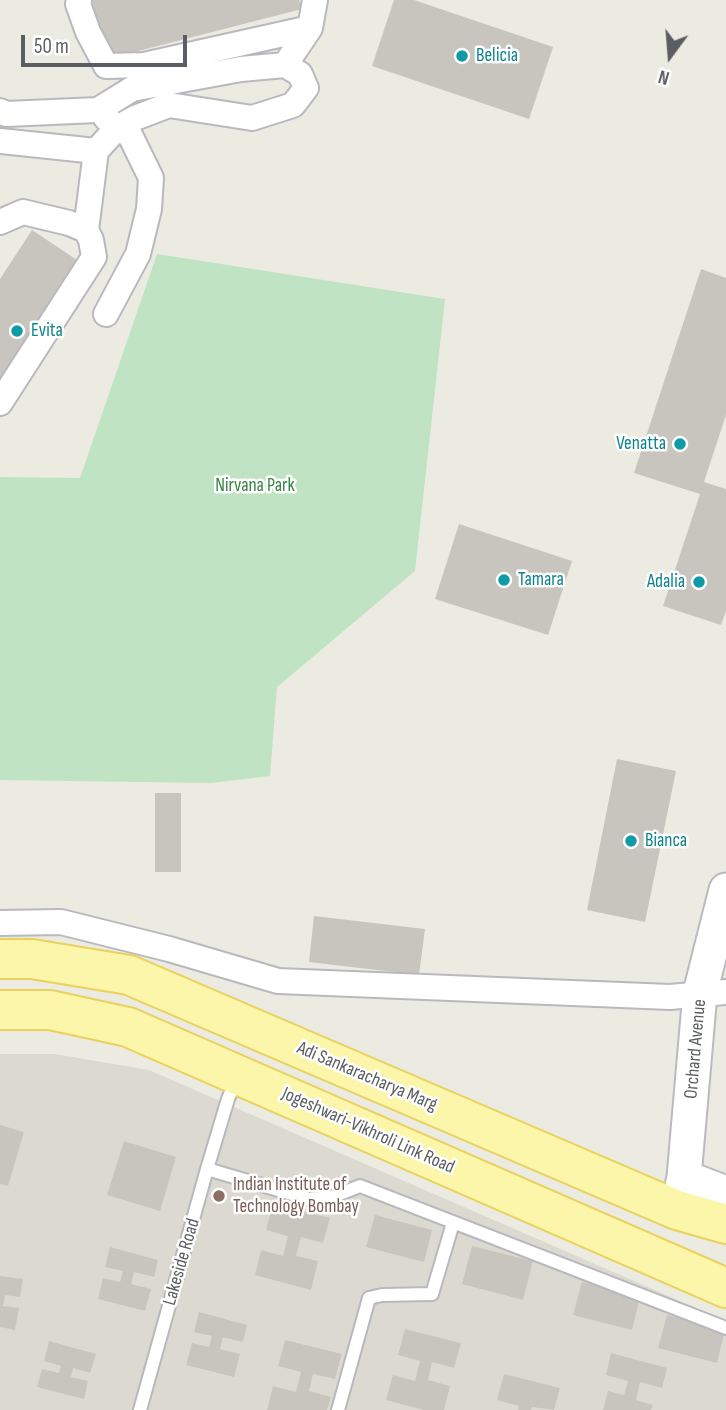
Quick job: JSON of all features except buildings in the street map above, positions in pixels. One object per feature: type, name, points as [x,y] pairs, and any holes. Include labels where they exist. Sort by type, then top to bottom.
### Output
[{"type":"main road","name":"Adi Sankaracharya Marg","points":[[0,960],[33,959],[130,975],[680,1193],[726,1224]]},
{"type":"main road","name":"Jogeshwari-Vikhroli Link Road","points":[[0,1010],[50,1010],[128,1027],[726,1288]]},
{"type":"street","points":[[79,0],[88,32],[106,66],[144,65],[310,28]]},
{"type":"street","points":[[285,65],[310,28],[315,0]]},
{"type":"street","points":[[0,111],[6,114],[98,110],[132,89],[241,69],[285,65],[300,74],[306,88],[293,105],[252,118],[169,105],[117,128],[96,151],[86,230],[94,257],[0,403]]},
{"type":"street","points":[[98,110],[117,128],[130,135],[151,178],[149,209],[138,254],[106,314]]},
{"type":"street","points":[[0,141],[96,151]]},
{"type":"street","points":[[0,222],[23,212],[38,214],[86,230]]},
{"type":"street","name":"Orchard Avenue","points":[[680,1193],[713,992],[726,890]]},
{"type":"street","points":[[0,923],[61,922],[169,949],[278,981],[670,997],[713,992]]},
{"type":"street","points":[[680,1193],[726,1193]]},
{"type":"lane","name":"Lakeside Road","points":[[141,1410],[207,1169],[228,1099],[239,1075]]},
{"type":"lane","points":[[207,1169],[309,1199],[332,1198],[360,1186],[726,1328]]},
{"type":"lane","points":[[338,1410],[369,1298],[382,1295],[432,1294],[453,1223]]},
{"type":"shaded area","name":"Indian Institute of Technology Bombay","points":[[0,1054],[55,1054],[149,1070],[726,1321],[726,1410],[0,1410]]},
{"type":"green space","name":"Nirvana Park","points":[[157,254],[445,299],[415,571],[277,687],[270,776],[211,783],[0,780],[0,477],[80,478]]},
{"type":"place","name":"Belicia","points":[[462,56]]},
{"type":"place","name":"Evita","points":[[17,331]]},
{"type":"place","name":"Venatta","points":[[680,444]]},
{"type":"place","name":"Tamara","points":[[504,580]]},
{"type":"place","name":"Adalia","points":[[699,582]]},
{"type":"place","name":"Bianca","points":[[631,841]]},
{"type":"place","name":"Indian Institute of Technology Bombay","points":[[219,1196]]}]
